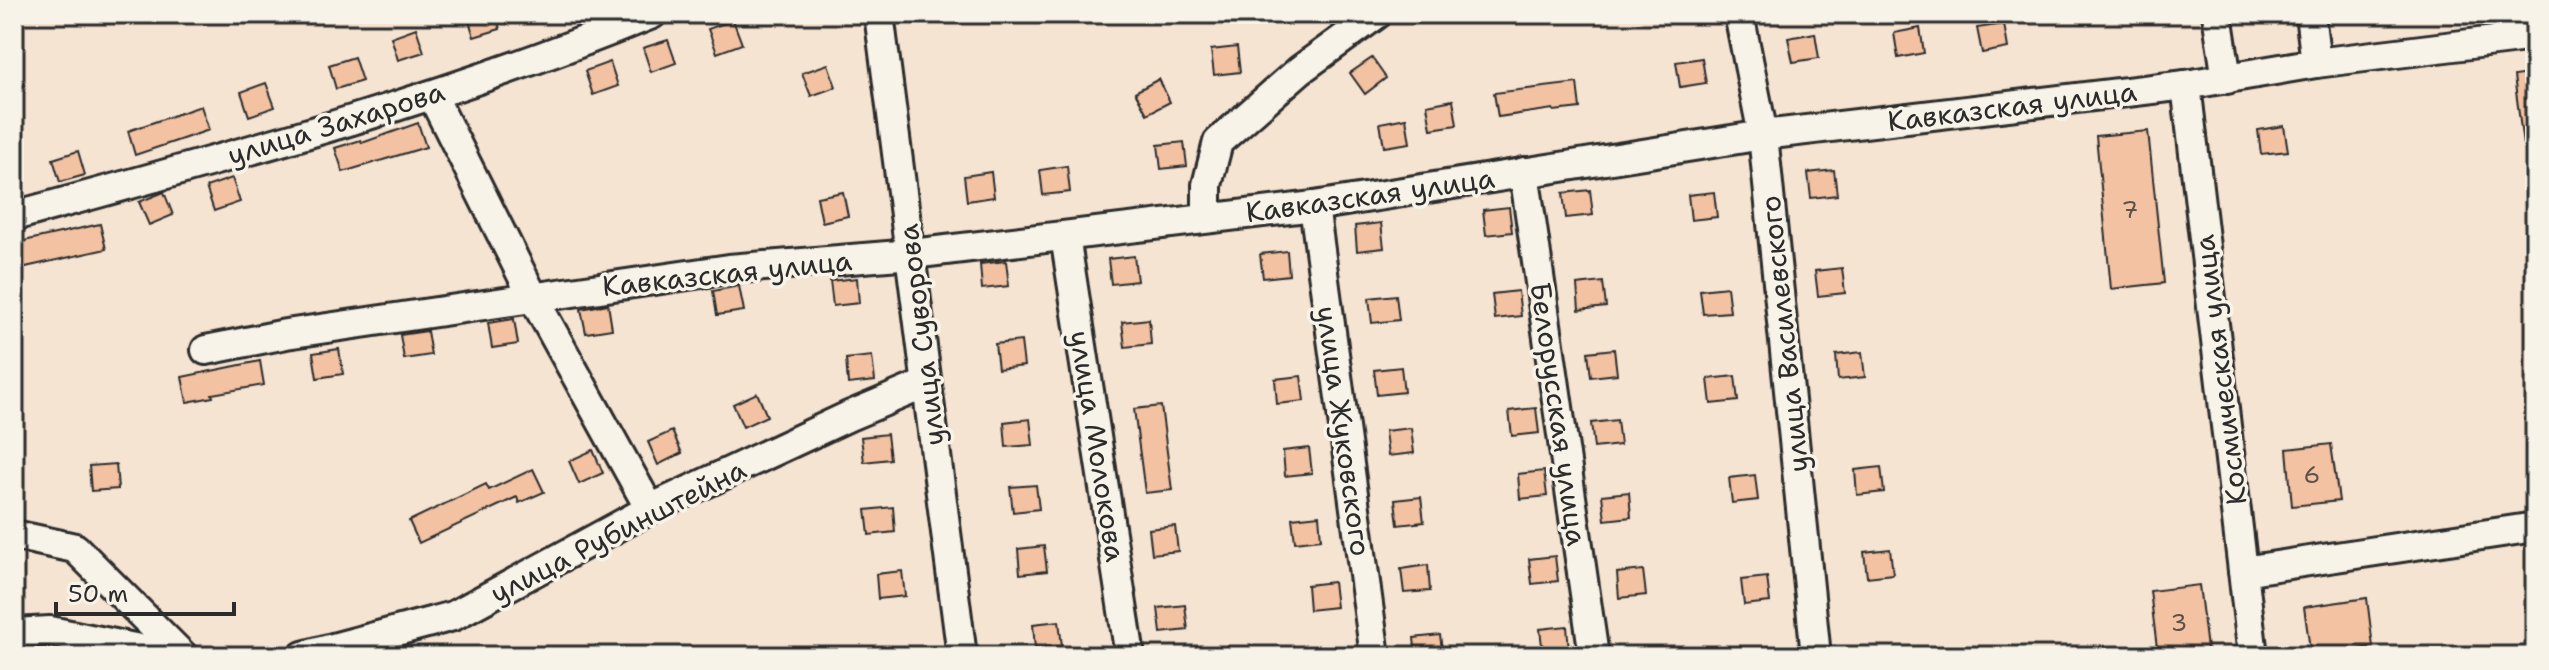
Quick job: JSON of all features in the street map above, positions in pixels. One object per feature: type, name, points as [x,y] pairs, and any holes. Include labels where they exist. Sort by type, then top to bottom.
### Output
[{"type":"street","name":"улица Захарова","points":[[14,216],[432,95],[588,41],[652,14]]},
{"type":"street","name":"улица Суворова","points":[[879,14],[962,656]]},
{"type":"street","points":[[1207,218],[1207,185],[1218,142],[1300,70],[1377,14]]},
{"type":"street","name":"улица Василевского","points":[[1739,14],[1763,135],[1816,656]]},
{"type":"street","points":[[2217,14],[2227,79]]},
{"type":"street","points":[[2310,14],[2316,63]]},
{"type":"street","name":"Кавказская улица","points":[[206,350],[286,334],[729,269],[912,254],[1314,206],[1763,135],[2186,85],[2316,63],[2535,36]]},
{"type":"street","name":"Космическая улица","points":[[2186,85],[2253,656]]},
{"type":"street","points":[[432,95],[533,297],[650,509]]},
{"type":"street","name":"Белорусская улица","points":[[1524,172],[1594,656]]},
{"type":"street","name":"улица Жуковского","points":[[1314,206],[1375,656]]},
{"type":"street","name":"улица Молокова","points":[[1065,236],[1130,656]]},
{"type":"street","name":"улица Рубинштейна","points":[[303,656],[453,616],[650,509],[925,384]]},
{"type":"street","points":[[2243,571],[2535,527]]},
{"type":"street","points":[[14,535],[75,548],[183,656]]},
{"type":"street","points":[[14,633],[50,631],[174,656]]},
{"type":"building","points":[[467,14],[495,14],[500,29],[474,37]]},
{"type":"building","points":[[733,20],[742,44],[717,53],[708,29]]},
{"type":"building","points":[[2004,24],[2008,48],[1982,53],[1977,28]]},
{"type":"building","points":[[416,28],[424,52],[398,60],[391,37]]},
{"type":"building","points":[[1920,28],[1924,53],[1898,58],[1894,33]]},
{"type":"building","points":[[1815,33],[1819,58],[1793,62],[1788,38]]},
{"type":"building","points":[[668,40],[676,63],[651,72],[643,48]]},
{"type":"building","points":[[1237,47],[1240,72],[1214,75],[1211,50]]},
{"type":"building","points":[[354,57],[362,81],[336,89],[329,65]]},
{"type":"building","points":[[1372,58],[1386,78],[1365,94],[1350,73]]},
{"type":"building","points":[[1702,58],[1706,83],[1680,87],[1676,62]]},
{"type":"building","points":[[610,62],[618,86],[593,95],[585,71]]},
{"type":"building","points":[[828,64],[836,87],[811,96],[802,73]]},
{"type":"building","points":[[2535,73],[2535,144],[2523,145],[2514,76]]},
{"type":"building","points":[[1159,79],[1170,102],[1147,114],[1135,92]]},
{"type":"building","points":[[266,83],[275,107],[249,116],[241,92]]},
{"type":"building","points":[[1577,83],[1580,108],[1498,117],[1494,93]]},
{"type":"building","points":[[1453,100],[1457,125],[1431,129],[1427,105]]},
{"type":"building","points":[[201,106],[209,130],[135,155],[128,131]]},
{"type":"building","points":[[1406,118],[1410,143],[1384,147],[1380,123]]},
{"type":"building","points":[[418,123],[426,147],[343,172],[335,148],[361,140],[362,143]]},
{"type":"building","points":[[2284,126],[2288,151],[2261,154],[2258,130]]},
{"type":"building","points":[[2148,131],[2164,283],[2111,289],[2096,136]]},
{"type":"building","points":[[1184,142],[1187,166],[1161,169],[1158,145]]},
{"type":"building","points":[[78,151],[85,175],[60,182],[53,159]]},
{"type":"building","points":[[1067,166],[1070,192],[1043,195],[1040,170]]},
{"type":"building","points":[[1834,170],[1837,195],[1811,198],[1808,173]]},
{"type":"building","points":[[991,172],[994,197],[967,201],[964,176]]},
{"type":"building","points":[[232,178],[240,202],[214,211],[206,187]]},
{"type":"building","points":[[1590,190],[1593,215],[1566,218],[1563,193]]},
{"type":"building","points":[[164,192],[173,215],[149,225],[139,202]]},
{"type":"building","points":[[843,192],[848,216],[822,222],[817,197]]},
{"type":"building","points":[[1714,192],[1717,217],[1691,220],[1688,195]]},
{"type":"building","points":[[1509,207],[1512,232],[1486,235],[1483,210]]},
{"type":"building","points":[[1381,223],[1384,248],[1357,251],[1355,226]]},
{"type":"building","points":[[100,224],[106,249],[21,268],[15,243]]},
{"type":"building","points":[[1287,251],[1289,275],[1263,278],[1260,254]]},
{"type":"building","points":[[1134,256],[1137,281],[1111,284],[1108,259]]},
{"type":"building","points":[[1006,261],[1009,286],[982,289],[980,264]]},
{"type":"building","points":[[1842,268],[1845,293],[1818,296],[1815,271]]},
{"type":"building","points":[[857,278],[859,303],[833,306],[830,281]]},
{"type":"building","points":[[1603,282],[1606,307],[1579,310],[1577,285]]},
{"type":"building","points":[[739,286],[744,311],[717,315],[713,291]]},
{"type":"building","points":[[1727,287],[1730,312],[1703,314],[1700,290]]},
{"type":"building","points":[[1518,291],[1521,316],[1495,319],[1492,294]]},
{"type":"building","points":[[1396,295],[1399,320],[1372,323],[1369,298]]},
{"type":"building","points":[[608,304],[612,329],[586,333],[581,309]]},
{"type":"building","points":[[514,319],[518,344],[492,348],[488,323]]},
{"type":"building","points":[[1149,319],[1151,344],[1125,347],[1122,322]]},
{"type":"building","points":[[427,331],[431,355],[404,359],[400,335]]},
{"type":"building","points":[[1021,341],[1024,366],[998,369],[995,344]]},
{"type":"building","points":[[339,349],[343,374],[317,378],[313,353]]},
{"type":"building","points":[[1614,349],[1617,374],[1591,377],[1588,352]]},
{"type":"building","points":[[1862,352],[1865,377],[1838,380],[1836,355]]},
{"type":"building","points":[[872,356],[875,381],[848,384],[846,359]]},
{"type":"building","points":[[260,361],[264,385],[212,394],[213,397],[187,402],[182,377]]},
{"type":"building","points":[[1401,367],[1404,392],[1377,395],[1374,370]]},
{"type":"building","points":[[1301,376],[1304,401],[1277,404],[1275,379]]},
{"type":"building","points":[[1735,376],[1738,401],[1711,404],[1708,379]]},
{"type":"building","points":[[757,393],[767,416],[743,427],[733,404]]},
{"type":"building","points":[[1161,406],[1172,490],[1145,493],[1134,409]]},
{"type":"building","points":[[1536,408],[1539,433],[1512,436],[1509,411]]},
{"type":"building","points":[[1030,419],[1033,445],[1006,447],[1004,422]]},
{"type":"building","points":[[1617,420],[1620,445],[1594,448],[1591,423]]},
{"type":"building","points":[[1411,428],[1414,453],[1388,456],[1385,431]]},
{"type":"building","points":[[672,431],[682,453],[658,465],[648,442]]},
{"type":"building","points":[[887,434],[890,459],[864,462],[861,437]]},
{"type":"building","points":[[2331,444],[2339,501],[2292,506],[2287,449]]},
{"type":"building","points":[[1309,448],[1312,473],[1285,476],[1283,451]]},
{"type":"building","points":[[593,450],[603,473],[579,484],[569,461]]},
{"type":"building","points":[[116,464],[118,489],[91,491],[89,466]]},
{"type":"building","points":[[1881,467],[1884,492],[1857,495],[1855,470]]},
{"type":"building","points":[[533,469],[544,492],[519,503],[517,497],[419,543],[409,521],[486,484],[489,490]]},
{"type":"building","points":[[1544,471],[1547,496],[1520,499],[1518,474]]},
{"type":"building","points":[[1755,475],[1758,500],[1732,503],[1729,478]]},
{"type":"building","points":[[1036,485],[1039,509],[1013,512],[1010,487]]},
{"type":"building","points":[[1629,492],[1631,517],[1605,520],[1602,495]]},
{"type":"building","points":[[1421,497],[1424,522],[1398,525],[1395,500]]},
{"type":"building","points":[[893,507],[895,532],[869,535],[866,510]]},
{"type":"building","points":[[1319,515],[1321,539],[1295,542],[1292,518]]},
{"type":"building","points":[[1175,526],[1178,551],[1152,554],[1149,529]]},
{"type":"building","points":[[1044,546],[1047,571],[1020,574],[1018,549]]},
{"type":"building","points":[[1890,549],[1893,574],[1867,577],[1864,552]]},
{"type":"building","points":[[1555,556],[1558,581],[1532,584],[1529,559]]},
{"type":"building","points":[[1428,565],[1430,591],[1404,593],[1401,569]]},
{"type":"building","points":[[1643,570],[1646,595],[1619,598],[1617,573]]},
{"type":"building","points":[[902,571],[905,596],[878,599],[876,574]]},
{"type":"building","points":[[1767,577],[1770,602],[1744,605],[1741,580]]},
{"type":"building","points":[[1333,582],[1336,607],[1309,610],[1307,585]]},
{"type":"building","points":[[2199,585],[2208,656],[2158,656],[2150,591]]},
{"type":"building","points":[[2367,598],[2373,647],[2338,651],[2339,656],[2311,656],[2304,607]]},
{"type":"building","points":[[1185,605],[1188,630],[1161,633],[1158,608]]},
{"type":"building","points":[[1059,621],[1062,646],[1035,649],[1033,624]]},
{"type":"building","points":[[1567,626],[1569,651],[1543,654],[1540,629]]},
{"type":"building","points":[[1440,635],[1443,656],[1416,656],[1414,638]]}]
